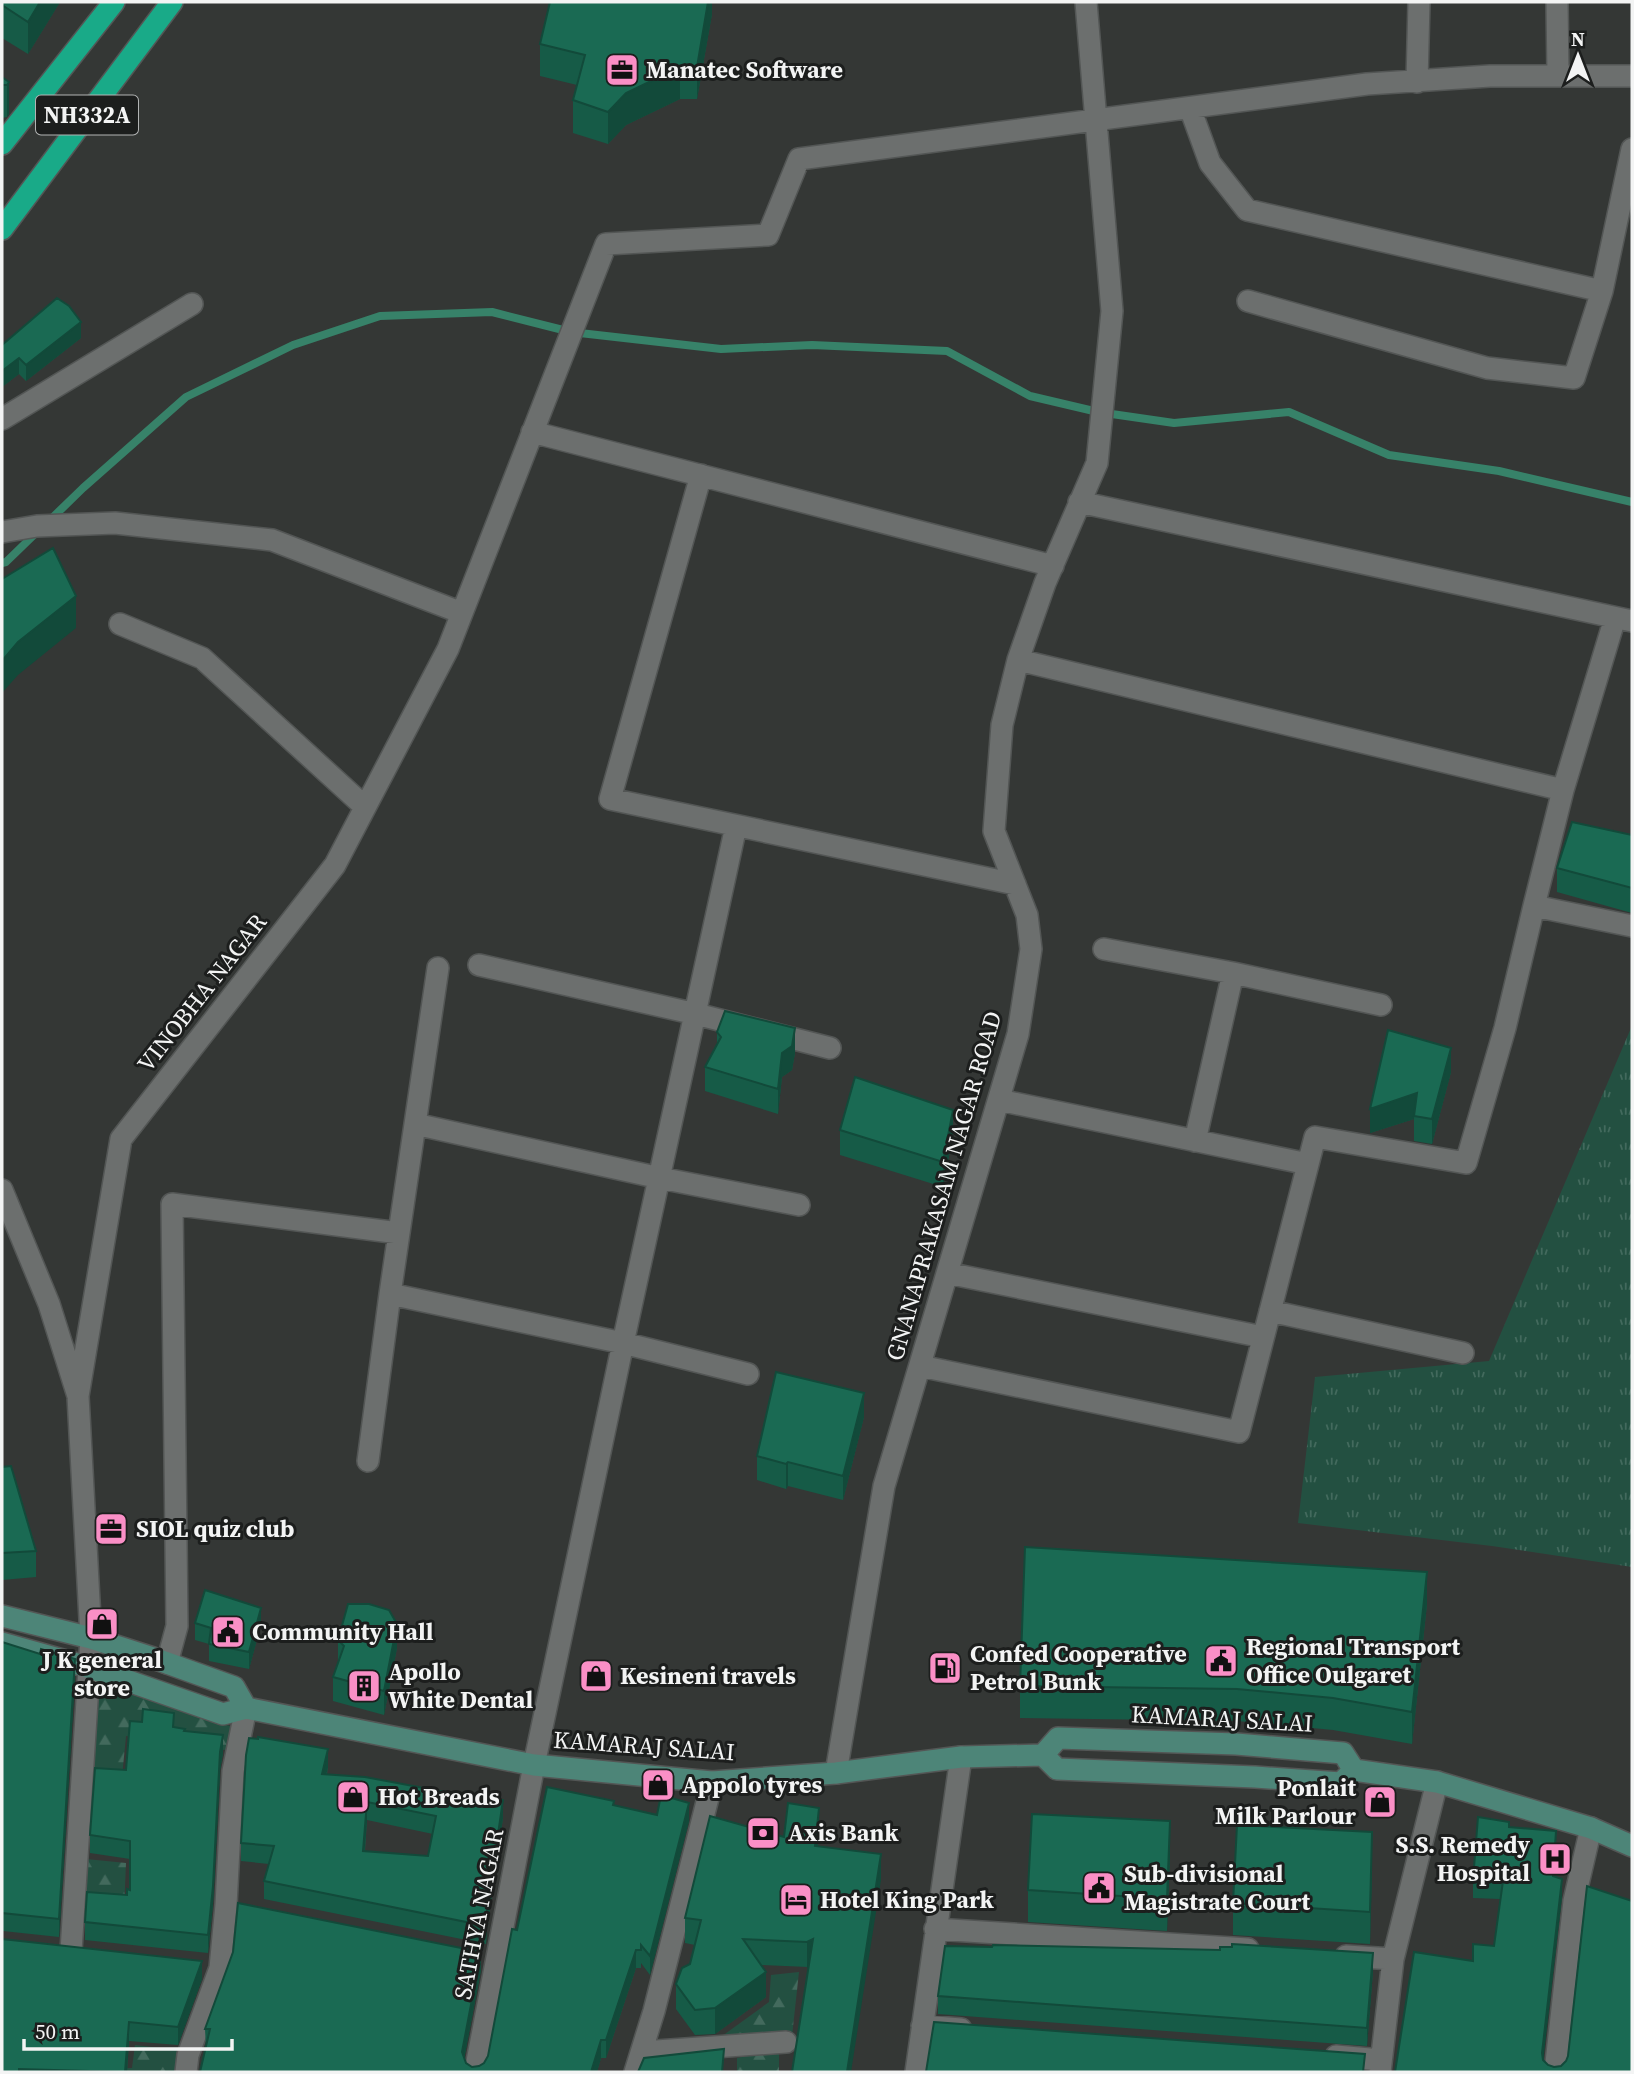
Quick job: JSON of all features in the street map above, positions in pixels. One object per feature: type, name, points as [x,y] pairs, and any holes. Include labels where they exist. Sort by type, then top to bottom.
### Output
[{"type":"highway","name":"NH332A","points":[[2,144],[114,2]]},
{"type":"highway","name":"NH332A","points":[[2,229],[172,2]]},
{"type":"main road","points":[[2,1616],[91,1638],[234,1686],[246,1708]]},
{"type":"main road","name":"KAMARAJ SALAI","points":[[2,1643],[88,1667],[223,1714],[246,1708],[534,1765],[712,1782],[836,1773],[961,1757],[1043,1755],[1057,1769],[1340,1783],[1354,1770]]},
{"type":"main road","name":"KAMARAJ SALAI","points":[[1043,1755],[1058,1738],[1236,1744],[1343,1753],[1354,1770],[1437,1782],[1591,1828],[1632,1846]]},
{"type":"street","name":"GNANAPRAKASAM NAGAR ROAD","points":[[836,1773],[884,1486],[1018,1034],[1031,950],[1027,915],[994,831],[1002,725],[1018,660],[1053,566],[1097,463],[1112,311],[1086,2]]},
{"type":"street","points":[[1417,82],[1419,2]]},
{"type":"street","points":[[1557,2],[1558,75]]},
{"type":"street","points":[[1096,120],[1367,84],[1490,76],[1632,76]]},
{"type":"street","points":[[1190,108],[1210,163],[1247,210],[1602,291]]},
{"type":"street","name":"VINOBHA NAGAR","points":[[78,1396],[121,1139],[335,865],[448,649],[606,244],[768,235],[799,159],[1096,120]]},
{"type":"street","points":[[1248,302],[1488,369],[1574,378],[1602,291],[1632,149]]},
{"type":"street","points":[[2,419],[192,304]]},
{"type":"street","points":[[532,432],[1053,566]]},
{"type":"street","points":[[701,475],[610,799],[1015,884]]},
{"type":"street","points":[[920,1366],[1239,1432],[1315,1137],[1466,1163],[1505,1028],[1563,790],[1624,619],[1079,502]]},
{"type":"street","points":[[2,533],[37,526],[115,523],[272,540],[462,613]]},
{"type":"street","points":[[120,624],[202,658],[365,807]]},
{"type":"street","points":[[1018,660],[1563,790]]},
{"type":"street","name":"SATHYA NAGAR","points":[[475,2072],[491,1958],[622,1343],[736,827]]},
{"type":"street","points":[[1534,906],[1632,926]]},
{"type":"street","points":[[1104,949],[1381,1004]]},
{"type":"street","points":[[479,965],[696,1014],[830,1048]]},
{"type":"street","points":[[368,1461],[438,968]]},
{"type":"street","points":[[1195,1141],[1233,973]]},
{"type":"street","points":[[999,1100],[1308,1164]]},
{"type":"street","points":[[415,1124],[660,1178],[799,1205]]},
{"type":"street","points":[[2,1190],[49,1304],[78,1396],[91,1638],[71,1951]]},
{"type":"street","points":[[167,1663],[177,1626],[172,1204],[399,1233]]},
{"type":"street","points":[[947,1273],[1263,1337]]},
{"type":"street","points":[[390,1294],[622,1343],[748,1374]]},
{"type":"street","points":[[1270,1311],[1463,1353]]},
{"type":"street","points":[[187,2072],[188,2054],[220,1968],[233,1907],[233,1771],[246,1708]]},
{"type":"street","points":[[916,2072],[961,1757]]},
{"type":"street","points":[[712,1782],[639,2062],[786,2042]]},
{"type":"street","points":[[1311,2054],[1380,2066],[1393,1959],[1437,1782]]},
{"type":"street","points":[[1555,2072],[1574,1901],[1591,1828]]},
{"type":"street","points":[[935,1929],[1268,1951]]},
{"type":"street","points":[[1324,1954],[1393,1959]]},
{"type":"street","points":[[193,1965],[220,1968]]},
{"type":"street","points":[[922,2026],[977,2030]]},
{"type":"green space","points":[[1631,1028],[1632,1567],[1492,1546],[1298,1523],[1315,1377],[1489,1361]]},
{"type":"green space","points":[[92,1681],[236,1728],[232,1751],[126,1736],[122,1777],[87,1773]]},
{"type":"green space","points":[[86,1859],[126,1863],[124,1910],[82,1905]]},
{"type":"green space","points":[[799,1972],[792,2036],[718,2039],[769,2002],[771,1975]]},
{"type":"green space","points":[[135,2045],[177,2050],[177,2072],[82,2070],[132,2068]]},
{"type":"green space","points":[[779,2049],[779,2072],[737,2072],[737,2058]]},
{"type":"building","points":[[2,2],[40,2],[28,22],[2,5]]},
{"type":"building","name":"Manatec Software","points":[[550,2],[708,2],[697,67],[680,67],[626,93],[608,112],[573,100],[585,55],[540,44]]},
{"type":"building","points":[[2,77],[9,82],[7,85],[2,85]]},
{"type":"building","points":[[57,298],[69,306],[81,322],[26,365],[19,358],[2,371],[2,345]]},
{"type":"building","points":[[53,548],[76,596],[18,642],[2,661],[2,579]]},
{"type":"building","points":[[1572,822],[1632,835],[1632,888],[1557,868]]},
{"type":"building","points":[[725,1011],[795,1028],[792,1046],[782,1053],[778,1089],[705,1067],[721,1037],[717,1032]]},
{"type":"building","points":[[1388,1030],[1451,1048],[1432,1119],[1414,1116],[1417,1093],[1370,1109]]},
{"type":"building","points":[[855,1077],[953,1110],[943,1162],[840,1130]]},
{"type":"building","points":[[776,1372],[864,1393],[843,1476],[757,1456]]},
{"type":"building","points":[[11,1466],[36,1551],[2,1553],[2,1467]]},
{"type":"building","name":"Regional Transport Office Oulgaret","points":[[1025,1547],[1427,1572],[1412,1712],[1333,1698],[1237,1689],[1020,1686]]},
{"type":"building","name":"Community Hall","points":[[205,1590],[261,1608],[249,1652],[209,1644],[211,1628],[195,1623]]},
{"type":"building","name":"Apollo White Dental","points":[[348,1604],[369,1604],[389,1610],[397,1624],[384,1691],[333,1677],[344,1646],[338,1640]]},
{"type":"building","points":[[2,1642],[40,1654],[41,1649],[75,1659],[59,1919],[2,1913]]},
{"type":"building","points":[[143,1709],[174,1713],[173,1727],[185,1729],[184,1731],[223,1735],[208,1935],[85,1922],[87,1892],[127,1895],[127,1889],[130,1890],[130,1841],[90,1835],[95,1768],[126,1770],[130,1721],[142,1722]]},
{"type":"building","points":[[249,1738],[328,1749],[322,1774],[365,1777],[503,1800],[486,1926],[264,1881],[274,1846],[241,1843],[246,1755]],"holes":[[[367,1802],[436,1816],[428,1856],[363,1851]]]},
{"type":"building","points":[[547,1787],[614,1801],[613,1805],[657,1815],[661,1795],[689,1803],[650,1956],[641,1945],[641,1950],[636,1950],[606,2040],[601,2040],[591,2072],[200,2072],[210,2029],[205,2029],[233,1952],[238,1903],[481,1952],[462,2052],[466,2063],[472,2067],[484,2063],[488,2056],[512,1929],[517,1930]]},
{"type":"building","points":[[788,1803],[819,1808],[815,1846],[881,1854],[847,2072],[792,2072],[813,1939],[807,1942],[743,1939],[766,1972],[715,2008],[695,2010],[676,1984],[682,1968],[690,1964],[701,1920],[685,1918],[710,1816],[784,1837]]},
{"type":"building","points":[[1032,1814],[1170,1821],[1167,1899],[1028,1890]]},
{"type":"building","points":[[1478,1817],[1509,1822],[1509,1827],[1556,1831],[1553,1876],[1562,1879],[1542,2053],[1543,2060],[1548,2065],[1561,2066],[1568,2056],[1587,1886],[1632,1901],[1632,2072],[1395,2072],[1414,1952],[1473,1961],[1473,1944],[1494,1946],[1503,1881],[1473,1880]]},
{"type":"building","points":[[1237,1825],[1372,1832],[1370,1912],[1233,1903]]},
{"type":"building","points":[[2,1939],[202,1961],[178,2027],[129,2022],[125,2072],[19,2069],[19,2072],[2,2072]]},
{"type":"building","points":[[1232,1944],[1373,1953],[1367,2028],[938,1996],[945,1946],[1220,1950],[1220,1947],[1232,1947]]},
{"type":"building","points":[[934,2022],[1365,2054],[1363,2072],[926,2072]]},
{"type":"building","points":[[724,2049],[722,2072],[638,2072],[644,2058]]},
{"type":"waterway","points":[[48,522],[186,397],[293,345],[380,316],[492,312],[571,332],[721,349],[812,345],[947,351],[1030,396],[1098,412],[1174,423],[1289,412],[1389,455],[1499,471],[1632,502]]},
{"type":"waterway","points":[[2,563],[38,531]]},
{"type":"place","name":"Manatec Software","points":[[622,70]]},
{"type":"place","name":"SIOL quiz club","points":[[111,1529]]},
{"type":"place","name":"J K general store","points":[[102,1624]]},
{"type":"place","name":"Community Hall","points":[[228,1632]]},
{"type":"place","name":"Regional Transport Office Oulgaret","points":[[1221,1661]]},
{"type":"place","name":"Confed Cooperative Petrol Bunk","points":[[945,1668]]},
{"type":"place","name":"Kesineni travels","points":[[596,1676]]},
{"type":"place","name":"Apollo White Dental","points":[[364,1686]]},
{"type":"place","name":"Appolo tyres","points":[[658,1785]]},
{"type":"place","name":"Hot Breads","points":[[353,1797]]},
{"type":"place","name":"Ponlait Milk Parlour","points":[[1380,1802]]},
{"type":"place","name":"Axis Bank","points":[[763,1833]]},
{"type":"place","name":"S.S. Remedy Hospital","points":[[1555,1859]]},
{"type":"place","name":"Sub-divisional Magistrate Court","points":[[1099,1888]]},
{"type":"place","name":"Hotel King Park","points":[[796,1900]]}]
